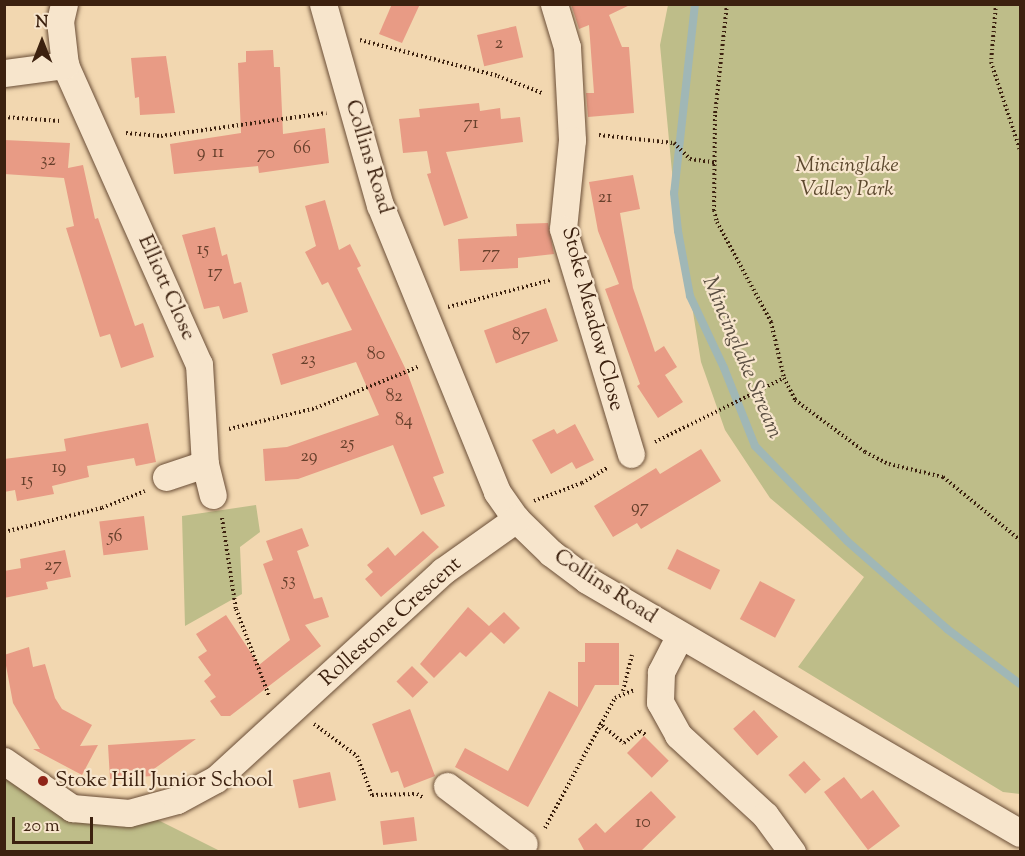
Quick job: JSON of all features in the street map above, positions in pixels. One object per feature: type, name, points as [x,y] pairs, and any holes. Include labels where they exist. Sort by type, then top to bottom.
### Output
[{"type":"street","name":"Elliott Close","points":[[64,4],[60,21],[65,65],[77,122],[199,364],[205,464],[213,495]]},
{"type":"street","name":"Collins Road","points":[[323,4],[377,194],[421,313],[497,492],[514,514],[551,553],[587,580],[1020,833]]},
{"type":"street","name":"Stoke Meadow Close","points":[[554,4],[567,47],[571,105],[572,140],[563,229],[630,454]]},
{"type":"street","points":[[4,73],[65,65]]},
{"type":"street","points":[[166,477],[205,464]]},
{"type":"street","name":"Rollestone Crescent","points":[[4,761],[72,808],[129,813],[177,800],[216,779],[443,571],[514,514]]},
{"type":"street","points":[[680,635],[661,672],[660,702],[678,735],[765,815],[792,852]]},
{"type":"street","points":[[447,786],[530,844]]},
{"type":"path","points":[[727,4],[715,115],[717,222],[771,322],[784,378],[795,400],[865,452],[889,464],[943,477],[1020,540]]},
{"type":"path","points":[[996,4],[991,62],[1020,150]]},
{"type":"path","points":[[332,41],[365,40],[498,76],[571,105]]},
{"type":"path","name":"Collins Road","points":[[77,122],[124,133],[161,136],[240,127],[315,114]]},
{"type":"path","points":[[4,117],[77,122]]},
{"type":"path","points":[[572,140],[609,135],[674,143],[690,159],[717,163]]},
{"type":"path","points":[[421,313],[577,273]]},
{"type":"path","points":[[204,432],[243,427],[316,408],[440,357]]},
{"type":"path","points":[[514,514],[582,483],[630,454],[784,378]]},
{"type":"path","points":[[4,532],[102,508],[144,491],[166,477]]},
{"type":"path","points":[[213,495],[220,510],[236,609],[288,715],[357,756],[372,795],[404,795]]},
{"type":"path","points":[[530,844],[599,723],[623,691],[632,655]]},
{"type":"path","points":[[623,691],[629,691]]},
{"type":"path","points":[[599,723],[624,743],[640,731],[649,736]]},
{"type":"green space","name":"Mincinglake Valley Park","points":[[668,5],[1020,5],[1020,794],[1003,792],[798,667],[864,577],[770,498],[725,430],[701,362],[674,193],[660,45]]},
{"type":"green space","points":[[256,505],[260,532],[240,547],[242,594],[185,626],[182,516]]},
{"type":"green space","name":"Stoke Hill Junior School","points":[[4,771],[69,813],[119,827],[158,820],[220,851],[5,851]]},
{"type":"building","points":[[392,4],[420,4],[402,43],[379,34]]},
{"type":"building","points":[[571,4],[632,4],[609,15],[622,47],[629,47],[634,113],[588,117],[586,93],[594,93],[589,25],[579,29]]},
{"type":"building","points":[[516,26],[523,57],[484,66],[477,35]]},
{"type":"building","points":[[273,50],[274,67],[280,67],[283,134],[325,128],[329,163],[259,173],[258,166],[174,174],[170,144],[241,133],[238,63],[246,62],[246,51]]},
{"type":"building","points":[[166,56],[175,113],[140,115],[139,97],[135,98],[131,58]]},
{"type":"building","points":[[479,103],[480,111],[500,108],[501,119],[520,117],[523,142],[446,152],[468,218],[444,226],[427,174],[431,173],[427,151],[403,153],[399,119],[420,117],[419,109]]},
{"type":"building","points":[[4,140],[70,143],[68,168],[83,165],[95,219],[98,218],[135,326],[143,323],[154,357],[121,368],[110,334],[100,337],[66,228],[74,226],[64,178],[4,174]]},
{"type":"building","points":[[633,175],[640,209],[620,213],[633,288],[655,352],[664,346],[677,367],[665,375],[683,402],[658,418],[637,386],[640,384],[605,289],[619,284],[598,231],[589,182]]},
{"type":"building","points":[[325,200],[339,250],[350,244],[361,266],[357,268],[407,372],[444,473],[433,477],[445,506],[421,515],[393,445],[298,479],[265,481],[263,449],[287,447],[379,415],[356,362],[281,385],[272,354],[352,330],[328,282],[322,285],[305,252],[316,246],[305,206]]},
{"type":"building","points":[[548,223],[554,254],[518,258],[518,268],[460,271],[458,239],[517,236],[516,224]]},
{"type":"building","points":[[215,227],[222,256],[227,254],[234,284],[241,282],[248,312],[223,319],[219,306],[204,309],[182,235]]},
{"type":"building","points":[[546,308],[558,341],[496,363],[484,331]]},
{"type":"building","points":[[148,423],[156,462],[136,466],[134,458],[87,466],[89,477],[52,486],[54,494],[17,501],[15,490],[4,492],[4,459],[66,451],[64,439]]},
{"type":"building","points":[[575,424],[594,460],[576,469],[572,462],[551,474],[532,440],[554,429],[557,434]]},
{"type":"building","points":[[701,449],[721,481],[641,529],[637,523],[613,537],[594,506],[656,468],[660,474]]},
{"type":"building","points":[[144,516],[148,550],[103,555],[99,521]]},
{"type":"building","points":[[302,528],[309,546],[297,551],[314,599],[322,597],[329,617],[305,625],[321,646],[230,716],[221,716],[210,701],[216,697],[204,681],[211,675],[198,657],[207,651],[196,634],[226,615],[259,665],[290,640],[263,564],[273,560],[266,541]]},
{"type":"building","points":[[423,531],[439,547],[381,597],[365,579],[373,572],[367,565],[388,547],[395,556]]},
{"type":"building","points":[[677,549],[720,570],[710,590],[667,569]]},
{"type":"building","points":[[65,550],[71,577],[46,582],[48,589],[4,598],[4,571],[21,568],[20,559]]},
{"type":"building","points":[[760,581],[795,600],[775,638],[740,619]]},
{"type":"building","points":[[468,607],[489,626],[504,612],[520,628],[504,644],[491,632],[466,657],[460,652],[434,678],[420,664]]},
{"type":"building","points":[[585,643],[619,643],[619,685],[595,685],[528,807],[455,767],[465,748],[508,771],[549,691],[578,707],[578,662],[585,662]]},
{"type":"building","points":[[29,647],[33,667],[45,664],[55,698],[62,709],[92,725],[80,746],[98,745],[82,775],[33,749],[40,749],[13,703],[4,655]]},
{"type":"building","points":[[412,666],[428,682],[413,698],[396,682]]},
{"type":"building","points":[[410,709],[435,776],[404,788],[398,771],[391,773],[372,724]]},
{"type":"building","points":[[754,710],[778,737],[757,755],[733,729]]},
{"type":"building","points":[[644,736],[669,761],[652,778],[627,753]]},
{"type":"building","points":[[196,739],[151,771],[152,776],[110,779],[108,745]]},
{"type":"building","points":[[804,761],[821,780],[805,794],[788,775]]},
{"type":"building","points":[[330,772],[336,800],[299,808],[293,780]]},
{"type":"building","points":[[844,777],[861,799],[873,790],[900,826],[868,850],[824,792]]},
{"type":"building","points":[[651,791],[676,817],[640,852],[585,852],[578,839],[596,823],[605,833]]},
{"type":"building","points":[[414,817],[417,841],[383,845],[380,821]]},
{"type":"waterway","name":"Mincinglake Stream","points":[[695,4],[674,193],[678,231],[690,296],[724,368],[755,446],[847,541],[947,629],[1020,684]]},
{"type":"place","name":"Stoke Hill Junior School","points":[[43,781]]}]
